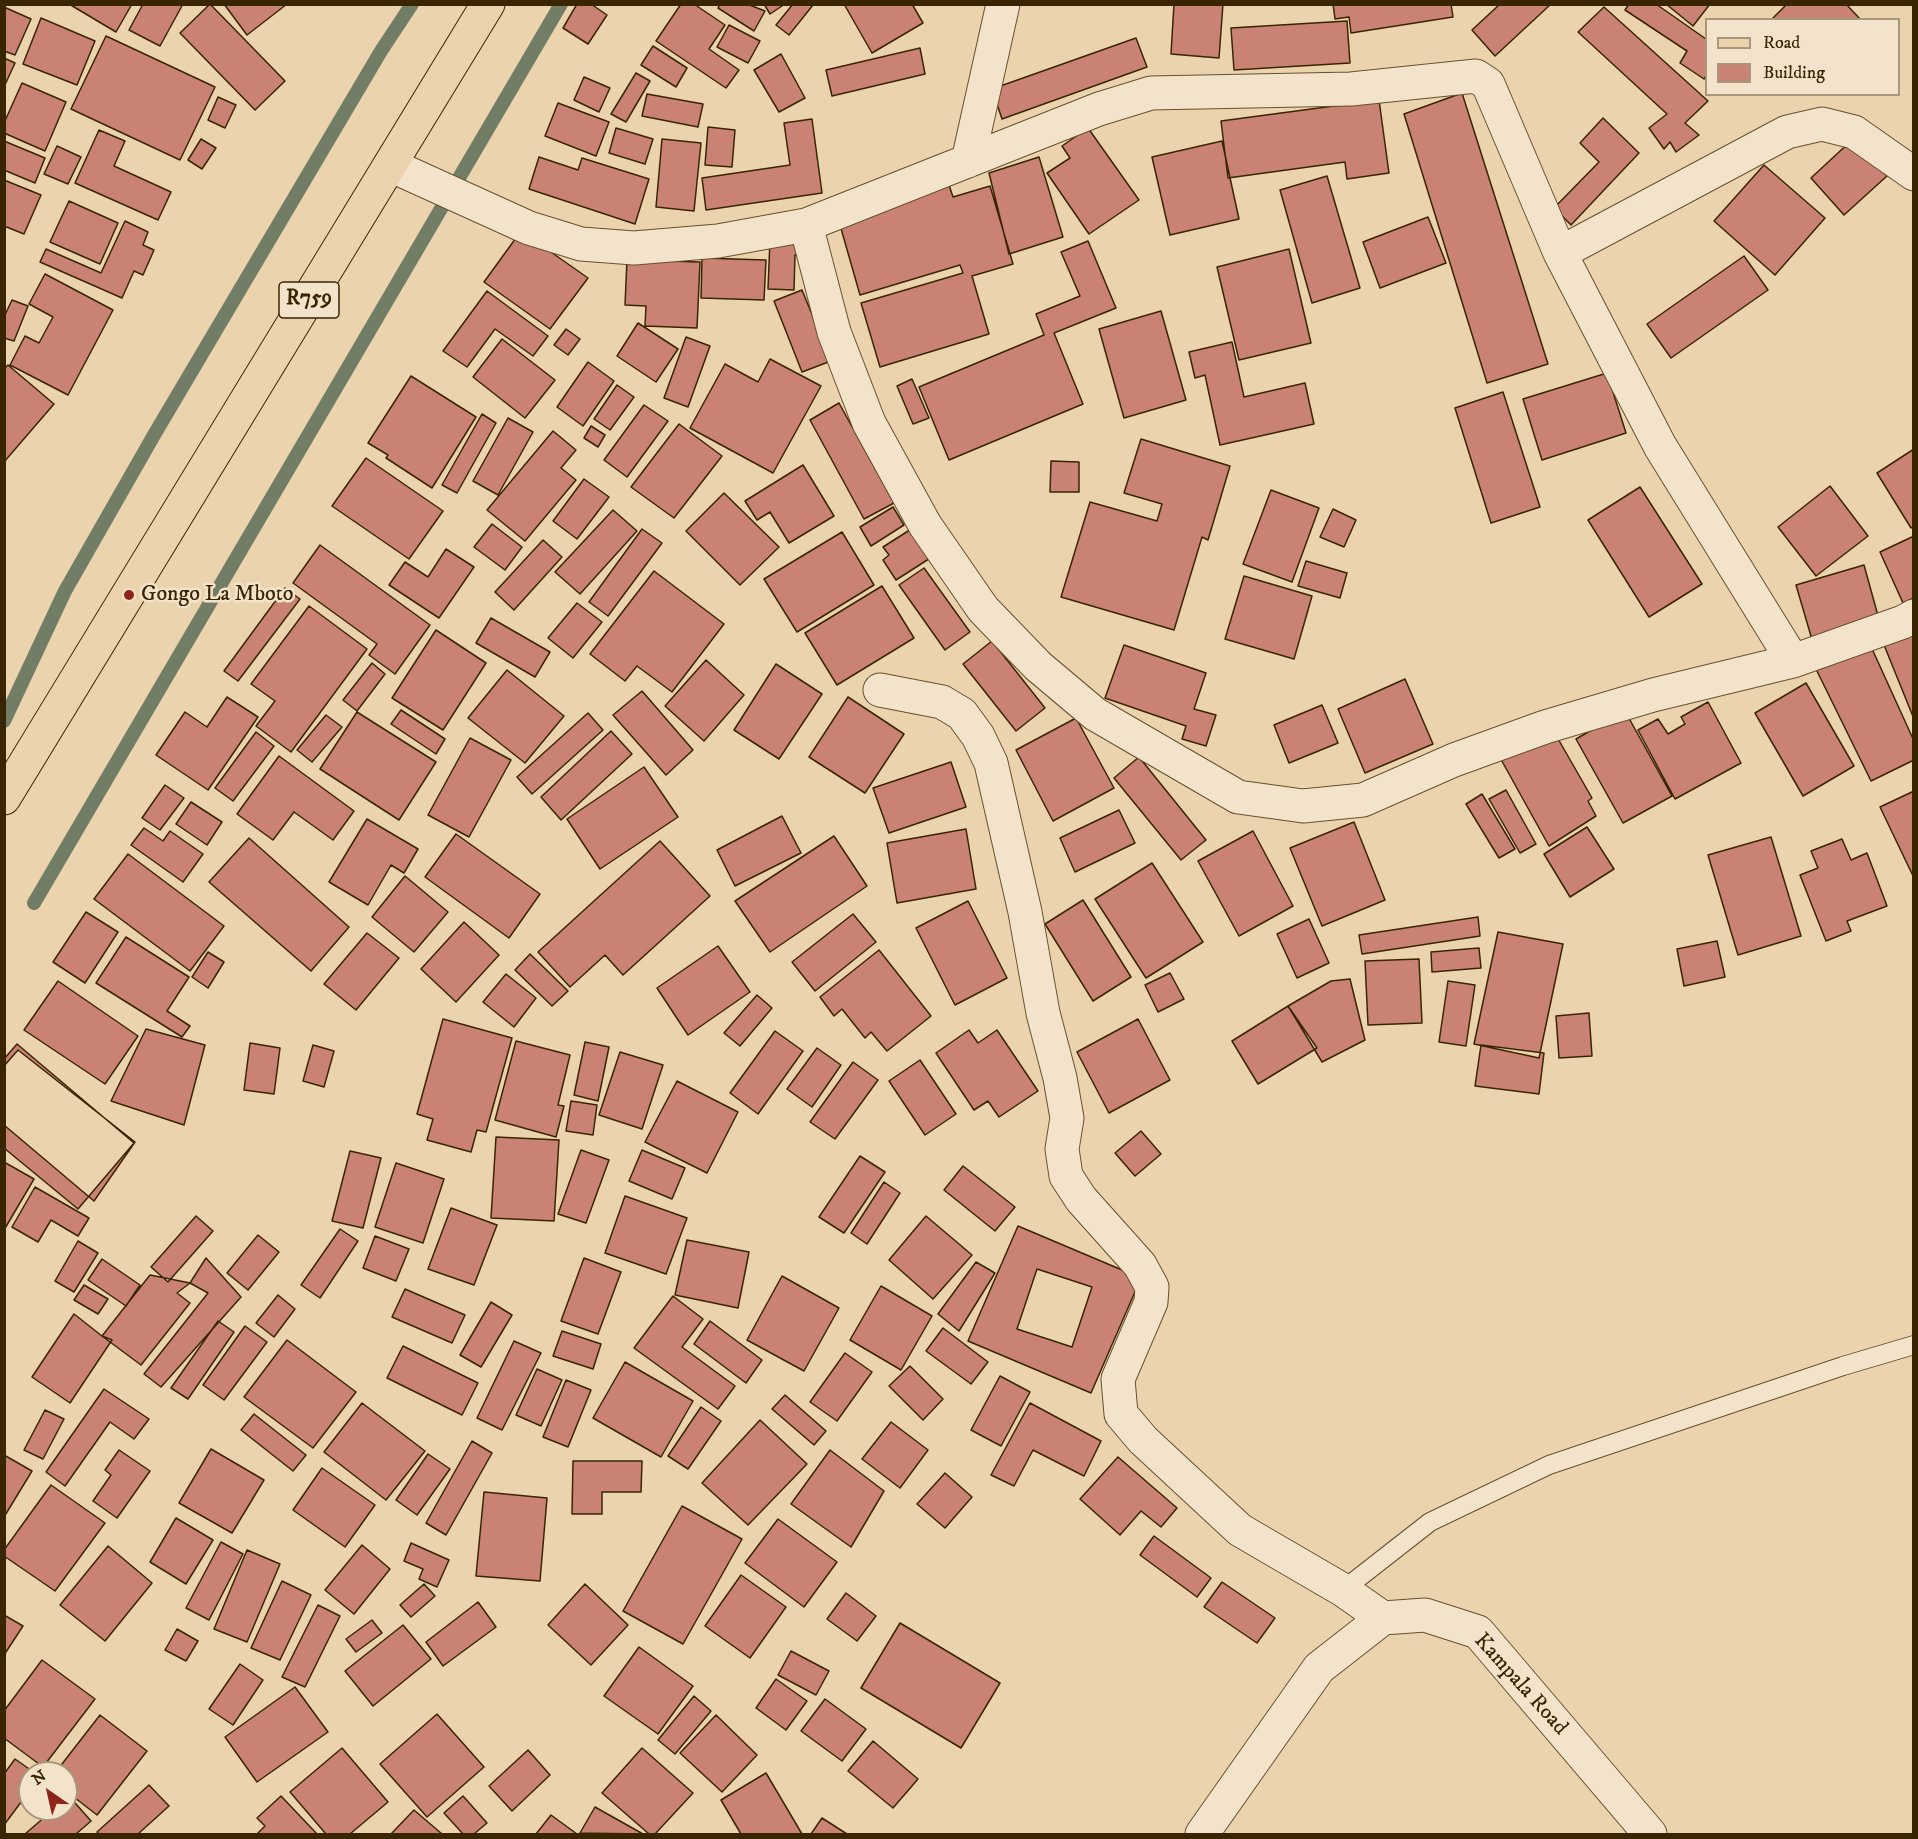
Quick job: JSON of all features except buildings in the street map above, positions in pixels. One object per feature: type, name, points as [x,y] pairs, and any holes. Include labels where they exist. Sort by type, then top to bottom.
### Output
[{"type":"main road","name":"R759","points":[[4,798],[488,4]]},
{"type":"street","points":[[968,161],[1003,4]]},
{"type":"street","points":[[390,165],[529,228],[581,244],[634,248],[718,241],[806,225],[1099,109],[1151,93],[1351,89],[1476,76],[1488,84],[1560,253],[1660,446],[1793,661]]},
{"type":"street","points":[[1560,253],[1787,132],[1821,124],[1854,132],[1914,174]]},
{"type":"street","points":[[806,225],[834,332],[869,423],[925,525],[983,609],[1038,666],[1095,714],[1238,797],[1303,806],[1363,801],[1454,760],[1545,728],[1653,695],[1793,661],[1914,616]]},
{"type":"street","points":[[880,690],[942,702],[962,714],[978,736],[992,763],[1025,912],[1044,1013],[1060,1078],[1067,1118],[1062,1149],[1066,1176],[1081,1199],[1140,1265],[1152,1287],[1151,1302],[1118,1379],[1121,1414],[1143,1440],[1240,1530],[1343,1590],[1383,1618],[1319,1668],[1202,1834]]},
{"type":"street","name":"Kampala Road","points":[[1383,1618],[1425,1615],[1478,1632],[1650,1834]]},
{"type":"lane","points":[[1343,1590],[1430,1522],[1549,1465],[1843,1366],[1914,1345]]},
{"type":"waterway","points":[[4,721],[65,591],[154,435],[381,51],[412,4]]},
{"type":"waterway","points":[[34,903],[561,4]]},
{"type":"place","name":"Gongo La Mboto","points":[[129,595]]}]
